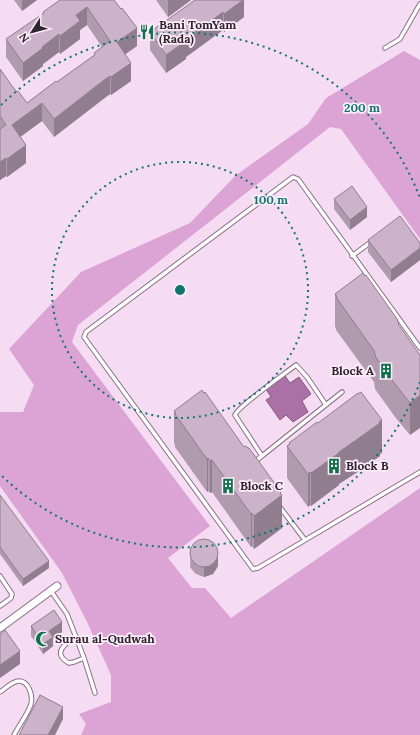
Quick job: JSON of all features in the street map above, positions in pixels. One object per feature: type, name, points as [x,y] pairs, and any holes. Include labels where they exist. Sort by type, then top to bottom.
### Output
[{"type":"street","points":[[0,628],[54,588]]},
{"type":"lane","points":[[384,48],[400,39],[420,4]]},
{"type":"lane","points":[[420,348],[352,256],[298,179],[293,177],[84,334],[85,339],[251,567],[255,569],[420,472]]},
{"type":"lane","points":[[352,256],[377,236]]},
{"type":"lane","points":[[262,456],[236,415],[238,410],[296,365],[307,377],[326,405]]},
{"type":"lane","points":[[256,469],[258,459],[342,392]]},
{"type":"lane","points":[[275,499],[305,540]]},
{"type":"lane","points":[[0,576],[11,590],[12,594],[11,598],[0,606]]},
{"type":"lane","points":[[54,588],[76,636],[95,693]]},
{"type":"lane","points":[[76,636],[63,645],[60,653],[69,663],[84,658]]},
{"type":"lane","points":[[0,692],[13,683],[20,681],[25,683],[32,697],[31,704],[14,735]]},
{"type":"shaded area","points":[[404,51],[420,60],[420,239],[341,129],[330,127],[78,325],[72,342],[210,526],[168,558],[192,588],[205,588],[231,618],[420,488],[420,735],[81,735],[86,724],[79,714],[111,702],[111,675],[87,622],[62,573],[0,486],[0,412],[23,412],[34,385],[9,349],[81,272],[190,223],[236,175],[308,124],[326,98]]},
{"type":"shaded area","points":[[283,373],[290,383],[299,377],[311,394],[302,401],[308,412],[293,422],[286,415],[280,420],[266,400],[271,397],[264,386]]},
{"type":"building","points":[[60,0],[114,0],[137,28],[117,42],[131,63],[104,80],[54,119],[42,103],[12,125],[26,145],[7,159],[6,158],[0,162],[0,129],[6,125],[0,116],[0,69],[27,103],[56,81],[57,82],[95,55],[94,53],[110,41],[87,7],[76,15],[80,21],[60,36],[59,34],[23,63],[6,39]]},
{"type":"building","points":[[195,0],[243,0],[224,14],[223,12],[166,55],[150,32]]},
{"type":"building","points":[[352,186],[367,207],[350,220],[334,199]]},
{"type":"building","points":[[400,216],[420,243],[420,248],[391,270],[368,240]]},
{"type":"building","points":[[363,273],[365,276],[366,275],[398,320],[398,324],[420,355],[420,395],[410,403],[375,356],[375,352],[336,297],[335,294]]},
{"type":"building","points":[[202,390],[204,393],[205,392],[244,447],[246,446],[249,448],[281,492],[280,493],[282,495],[254,516],[212,460],[210,461],[208,458],[207,459],[175,414],[176,413],[174,411]]},
{"type":"building","points":[[361,392],[382,420],[339,453],[308,474],[287,446],[317,422],[318,423]]},
{"type":"building","points":[[0,495],[49,561],[23,579],[0,547]]},
{"type":"building","points":[[204,539],[214,543],[218,553],[214,563],[204,567],[194,563],[190,553],[194,543]]},
{"type":"building","points":[[54,610],[62,622],[49,631],[53,637],[43,644],[31,626]]},
{"type":"building","points":[[5,630],[20,651],[0,665],[0,634]]},
{"type":"building","points":[[40,695],[63,707],[48,735],[19,735]]},
{"type":"place","name":"Bani TomYam (Rada)","points":[[147,32]]},
{"type":"place","name":"Block A","points":[[386,371]]},
{"type":"place","name":"Block B","points":[[334,466]]},
{"type":"place","name":"Block C","points":[[228,486]]},
{"type":"place","name":"Surau al-Qudwah","points":[[43,639]]}]
